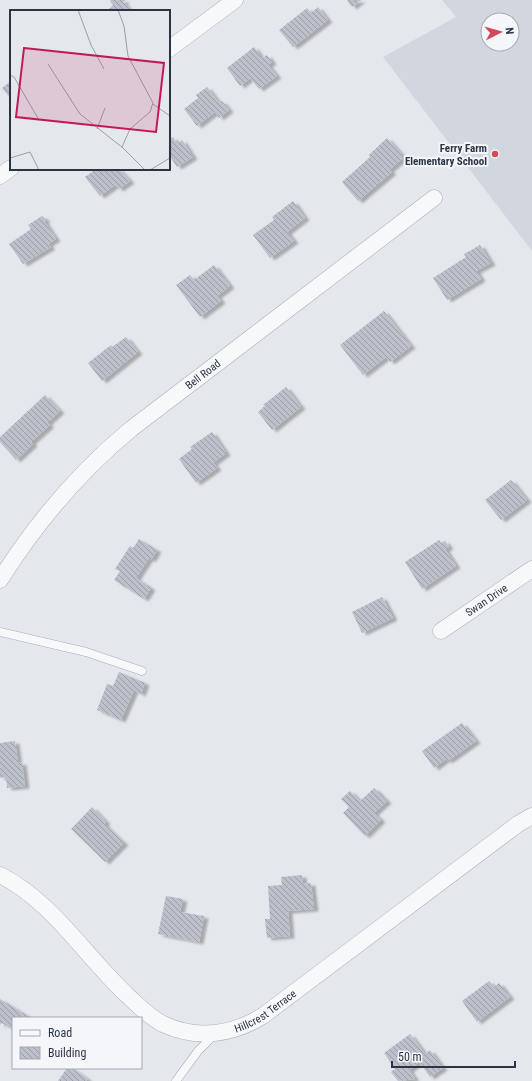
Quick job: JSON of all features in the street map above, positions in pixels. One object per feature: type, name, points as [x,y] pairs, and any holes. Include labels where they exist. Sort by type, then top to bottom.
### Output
[{"type":"street","points":[[170,48],[235,0]]},
{"type":"street","points":[[0,176],[10,169]]},
{"type":"street","name":"Bell Road","points":[[0,580],[49,510],[104,452],[131,429],[434,198]]},
{"type":"street","name":"Swan Drive","points":[[441,631],[532,569]]},
{"type":"street","name":"Hillcrest Terrace","points":[[0,875],[29,894],[48,910],[120,989],[150,1016],[162,1024],[180,1031],[199,1034],[216,1034],[233,1030],[251,1023],[264,1015],[518,824],[532,816]]},
{"type":"lane","points":[[0,632],[86,652],[142,671]]},
{"type":"lane","points":[[176,1081],[198,1051],[216,1034]]},
{"type":"shaded area","name":"Ferry Farm Elementary School","points":[[442,0],[532,0],[532,251],[383,57],[456,17]]},
{"type":"building","points":[[126,0],[123,2],[130,10],[108,10],[113,5],[110,1]]},
{"type":"building","points":[[347,0],[361,0],[352,7]]},
{"type":"building","points":[[318,7],[328,20],[293,47],[279,30],[307,8],[311,13]]},
{"type":"building","points":[[254,47],[262,58],[267,55],[272,62],[268,65],[277,76],[259,89],[250,78],[240,86],[227,68]]},
{"type":"building","points":[[10,82],[10,98],[2,88]]},
{"type":"building","points":[[207,87],[219,103],[222,101],[229,110],[219,118],[215,112],[197,126],[184,109],[198,98],[196,95]]},
{"type":"building","points":[[173,137],[177,144],[182,140],[193,157],[177,167],[170,156],[170,139]]},
{"type":"building","points":[[387,138],[404,157],[389,170],[392,172],[358,201],[342,182],[370,157],[369,155]]},
{"type":"building","points":[[95,170],[120,170],[130,181],[119,189],[115,185],[100,196],[85,177]]},
{"type":"building","points":[[293,201],[305,218],[287,232],[294,241],[270,258],[253,235],[274,220],[272,217]]},
{"type":"building","points":[[42,216],[46,220],[44,221],[56,239],[48,244],[51,247],[23,264],[9,244],[31,229],[28,225]]},
{"type":"building","points":[[480,245],[491,263],[476,271],[481,279],[447,300],[433,278],[466,257],[464,254]]},
{"type":"building","points":[[214,265],[230,286],[217,296],[221,301],[200,317],[176,285],[190,275],[194,280]]},
{"type":"building","points":[[384,311],[411,346],[390,362],[386,357],[363,375],[340,345]]},
{"type":"building","points":[[126,337],[138,352],[102,381],[88,363],[111,345],[112,347]]},
{"type":"building","points":[[286,387],[301,407],[272,430],[258,412],[265,406],[263,405]]},
{"type":"building","points":[[45,395],[60,411],[47,423],[50,425],[31,442],[33,444],[16,460],[0,442],[0,437]]},
{"type":"building","points":[[212,432],[226,453],[213,463],[217,468],[196,483],[179,459],[192,449],[190,447]]},
{"type":"building","points":[[511,480],[527,500],[501,520],[485,500]]},
{"type":"building","points":[[139,539],[157,550],[151,560],[149,558],[136,578],[151,588],[144,599],[114,580],[120,571],[115,569],[130,546],[133,548]]},
{"type":"building","points":[[439,540],[441,543],[445,541],[449,547],[445,549],[456,566],[422,589],[405,562]]},
{"type":"building","points":[[382,597],[393,618],[362,633],[352,612]]},
{"type":"building","points":[[119,672],[145,683],[141,694],[134,690],[121,720],[97,710],[107,684],[113,686]]},
{"type":"building","points":[[462,723],[476,741],[448,761],[446,759],[434,768],[422,751]]},
{"type":"building","points":[[15,741],[18,763],[22,762],[25,786],[7,788],[6,777],[0,778],[0,743]]},
{"type":"building","points":[[374,788],[387,801],[374,813],[381,820],[365,836],[343,813],[349,807],[341,799],[350,791],[360,801]]},
{"type":"building","points":[[92,807],[106,822],[104,824],[124,843],[105,862],[71,829]]},
{"type":"building","points":[[302,875],[303,884],[311,883],[314,909],[288,911],[290,936],[267,938],[265,919],[270,919],[268,886],[282,885],[281,877]]},
{"type":"building","points":[[166,896],[183,899],[180,912],[204,916],[199,942],[158,934]]},
{"type":"building","points":[[489,981],[494,987],[499,983],[510,997],[477,1022],[462,1001]]},
{"type":"building","points":[[0,999],[28,1016],[12,1017],[12,1029],[2,1023],[0,1025]]},
{"type":"building","points":[[410,1034],[425,1054],[430,1050],[443,1068],[430,1077],[419,1062],[409,1070],[415,1079],[398,1081],[391,1072],[395,1069],[384,1053]]},
{"type":"building","points":[[66,1069],[73,1069],[88,1079],[86,1081],[58,1081]]},
{"type":"place","name":"Ferry Farm Elementary School","points":[[495,154]]}]
